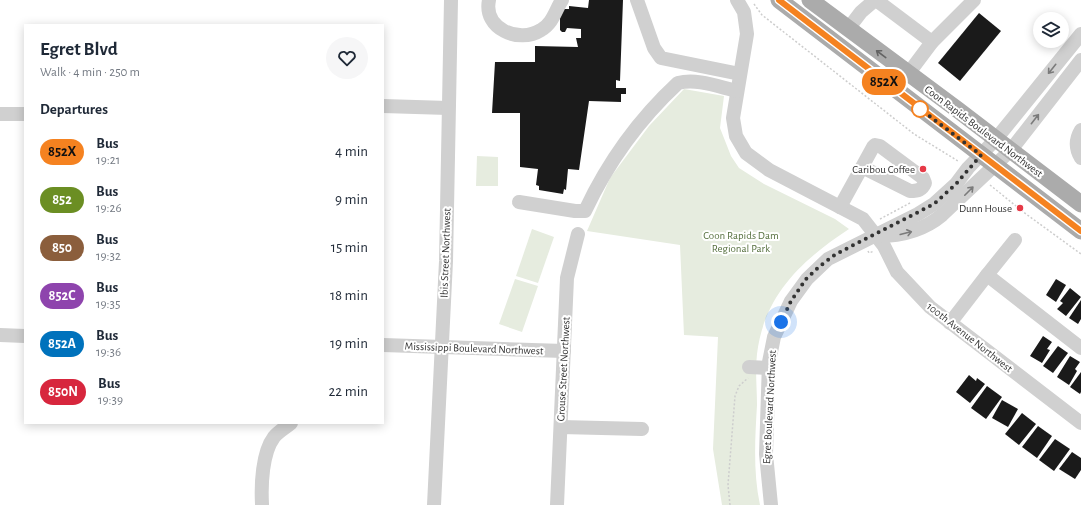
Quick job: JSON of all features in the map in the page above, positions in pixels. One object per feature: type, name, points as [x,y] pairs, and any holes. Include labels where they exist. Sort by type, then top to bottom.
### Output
[{"type":"main road","name":"Coon Rapids Boulevard Northwest","points":[[778,0],[1081,231]]},
{"type":"main road","name":"Coon Rapids Boulevard Northwest","points":[[810,0],[1081,204]]},
{"type":"street","name":"Ibis Street Northwest","points":[[434,505],[442,347],[451,0]]},
{"type":"street","points":[[489,0],[488,16],[495,26],[503,32],[530,36],[542,30],[552,21],[561,0]]},
{"type":"street","points":[[637,0],[654,48],[661,58],[740,74]]},
{"type":"street","name":"100th Avenue Northwest","points":[[737,0],[744,12],[747,23],[747,34],[737,91],[734,126],[736,136],[746,154],[769,170],[863,220],[884,246],[896,272],[930,307],[1081,423]]},
{"type":"street","points":[[848,29],[861,12],[875,0],[932,42]]},
{"type":"street","points":[[908,74],[932,42],[974,0]]},
{"type":"street","name":"Egret Boulevard Northwest","points":[[771,505],[766,454],[769,368],[774,337],[791,301],[806,279],[836,254],[875,236],[934,204],[956,184],[996,139],[1081,34]]},
{"type":"street","name":"Egret Boulevard Northwest","points":[[875,236],[904,234],[935,221],[1011,150],[1081,60]]},
{"type":"street","points":[[519,202],[575,211],[585,211],[598,185],[627,138],[678,83],[686,81],[696,82],[737,91]]},
{"type":"street","points":[[384,106],[448,108]]},
{"type":"street","points":[[0,114],[24,114]]},
{"type":"street","points":[[1081,130],[1076,141],[1077,151],[1081,158]]},
{"type":"street","points":[[840,207],[862,167]]},
{"type":"street","name":"Grouse Street Northwest","points":[[557,505],[568,278],[578,234]]},
{"type":"street","points":[[950,322],[1015,240]]},
{"type":"street","points":[[987,275],[1081,348]]},
{"type":"street","points":[[0,335],[24,336]]},
{"type":"street","name":"Mississippi Boulevard Northwest","points":[[384,345],[564,351]]},
{"type":"street","points":[[749,368],[769,368]]},
{"type":"street","points":[[262,504],[262,474],[270,445],[278,433],[290,424]]},
{"type":"street","points":[[561,427],[642,429]]},
{"type":"path","points":[[750,0],[762,15],[816,58],[924,141],[959,161]]},
{"type":"path","points":[[991,186],[1081,254]]},
{"type":"green space","name":"Coon Rapids Dam Regional Park","points":[[684,89],[724,96],[720,128],[731,156],[739,168],[764,184],[835,219],[849,229],[816,253],[788,281],[768,314],[761,333],[756,360],[757,405],[755,455],[756,480],[760,505],[722,505],[713,449],[718,337],[684,335],[680,245],[587,231],[610,178],[649,126]]},
{"type":"green space","points":[[477,156],[498,157],[498,186],[476,186]]},
{"type":"green space","points":[[532,229],[554,237],[538,283],[516,276]]},
{"type":"green space","points":[[515,279],[538,286],[522,332],[499,324]]},
{"type":"building","points":[[589,0],[623,0],[620,81],[616,80],[616,88],[626,88],[626,94],[621,94],[621,102],[589,101],[579,170],[568,169],[566,190],[564,189],[563,194],[539,190],[539,186],[536,185],[538,169],[520,167],[520,113],[492,113],[495,62],[535,62],[535,46],[578,47],[576,38],[581,38],[581,29],[567,28],[565,32],[562,32],[560,30],[560,9],[569,9],[569,6],[588,8]]},
{"type":"building","points":[[979,13],[1001,31],[960,81],[938,63]]},
{"type":"building","points":[[1056,279],[1066,285],[1056,302],[1046,295]]},
{"type":"building","points":[[1070,288],[1081,297],[1066,316],[1057,309],[1063,303],[1060,301]]},
{"type":"building","points":[[1081,300],[1081,319],[1078,324],[1069,318]]},
{"type":"building","points":[[1043,336],[1052,342],[1047,349],[1050,350],[1042,363],[1030,356]]},
{"type":"building","points":[[1058,346],[1068,353],[1053,373],[1043,366]]},
{"type":"building","points":[[1070,356],[1080,362],[1075,369],[1077,371],[1069,385],[1057,377]]},
{"type":"building","points":[[1081,372],[1081,392],[1080,394],[1070,387]]},
{"type":"building","points":[[969,375],[976,381],[977,378],[985,384],[970,403],[956,392]]},
{"type":"building","points":[[987,386],[1002,397],[986,419],[971,408]]},
{"type":"building","points":[[1002,400],[1018,409],[1008,427],[992,418]]},
{"type":"building","points":[[1022,413],[1036,424],[1019,445],[1005,434]]},
{"type":"building","points":[[1038,426],[1052,436],[1037,458],[1022,447]]},
{"type":"building","points":[[1055,439],[1070,449],[1054,471],[1039,460]]},
{"type":"building","points":[[1072,452],[1081,458],[1081,470],[1075,479],[1059,469]]},
{"type":"bus line","name":"852X","points":[[779,0],[1081,231]]},
{"type":"place","name":"Caribou Coffee","points":[[923,169]]},
{"type":"place","name":"Dunn House","points":[[1020,208]]},
{"type":"route","points":[[781,322],[791,301],[802,287],[806,279],[820,266],[836,254],[875,236],[934,204],[956,184],[968,168],[981,155],[916,106],[920,109]]}]
